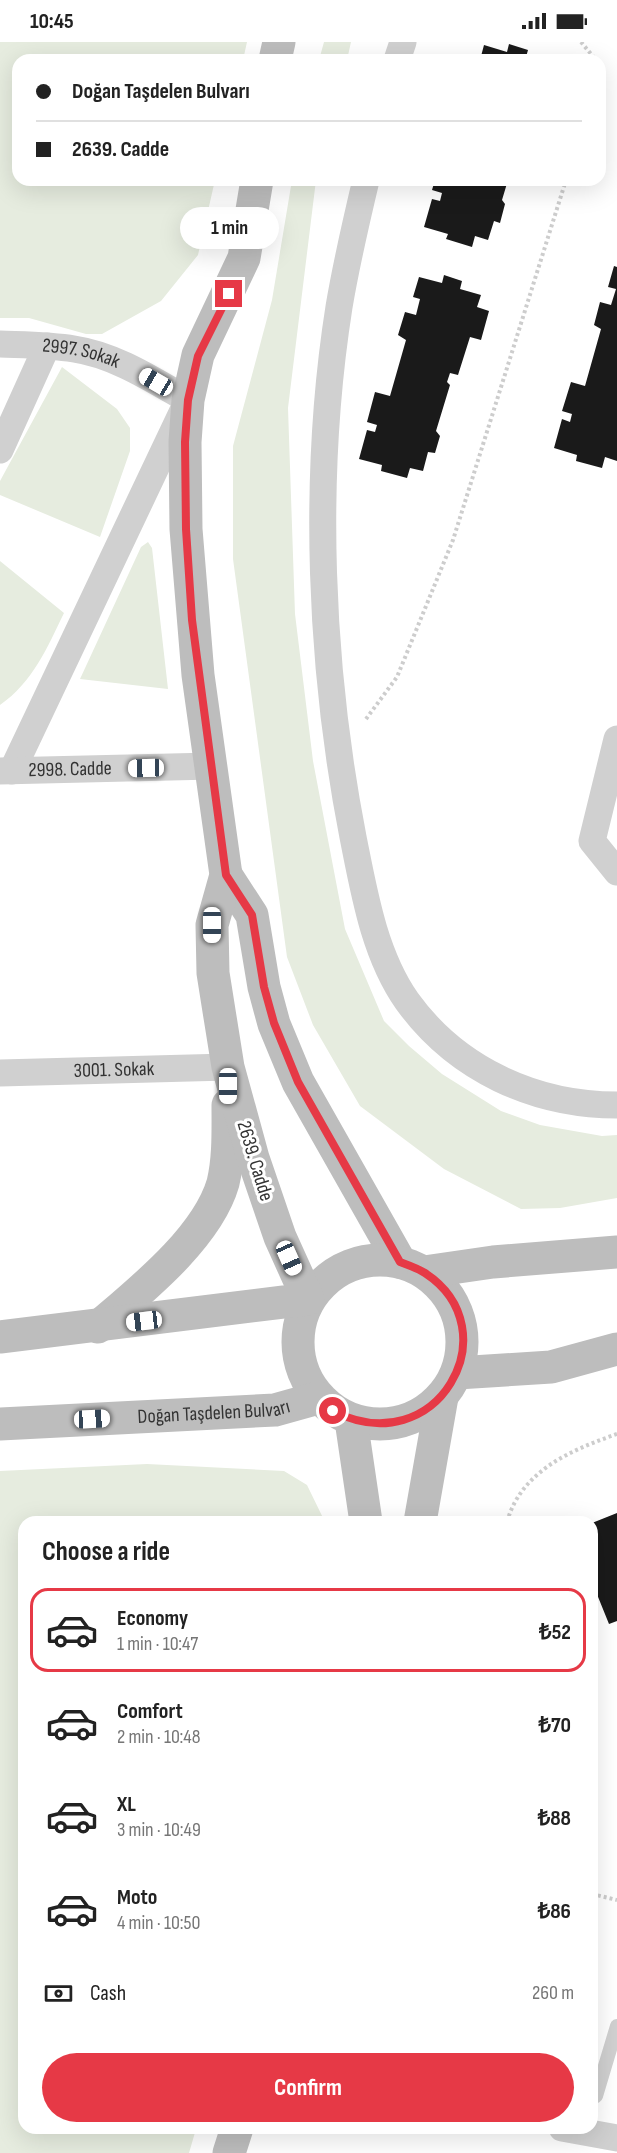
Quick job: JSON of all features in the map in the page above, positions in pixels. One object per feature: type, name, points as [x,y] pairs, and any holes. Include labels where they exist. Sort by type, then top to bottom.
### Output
[{"type":"street","name":"2639. Cadde","points":[[256,186],[243,258],[198,356],[188,400],[185,442],[188,574],[198,675],[213,766],[226,875],[212,925],[211,945],[228,1067],[273,1217],[308,1299]]},
{"type":"street","points":[[365,186],[339,307],[326,448],[325,581],[339,750],[363,887],[379,942],[406,999],[426,1024],[466,1060],[511,1085],[570,1103],[617,1105]]},
{"type":"street","name":"2997. Sokak","points":[[0,344],[76,349],[104,357],[140,373],[188,400]]},
{"type":"street","points":[[0,450],[47,346]]},
{"type":"street","points":[[6,771],[188,400]]},
{"type":"street","points":[[617,739],[592,841],[617,872]]},
{"type":"street","name":"2998. Cadde","points":[[6,771],[213,766]]},
{"type":"street","name":"2639. Cadde","points":[[226,875],[252,915],[264,987],[274,1023],[298,1082],[412,1267]]},
{"type":"street","points":[[98,1327],[154,1279],[183,1248],[207,1215],[223,1184],[228,1142],[228,1067]]},
{"type":"street","name":"3001. Sokak","points":[[0,1073],[228,1067]]},
{"type":"street","name":"Doğan Taşdelen Bulvarı","points":[[449,1385],[423,1413],[400,1422],[375,1425],[351,1420],[333,1411],[318,1398],[308,1384],[297,1350],[297,1333],[308,1299],[326,1280],[348,1266],[373,1260],[412,1267],[617,1252]]},
{"type":"street","points":[[412,1267],[439,1284],[459,1316],[462,1354],[449,1385],[421,1516]]},
{"type":"street","points":[[0,1337],[98,1327],[308,1299]]},
{"type":"street","points":[[449,1385],[551,1367],[617,1349]]},
{"type":"street","name":"Doğan Taşdelen Bulvarı","points":[[0,1424],[275,1410],[318,1398]]},
{"type":"street","points":[[351,1420],[365,1516]]},
{"type":"street","points":[[228,2153],[235,2134]]},
{"type":"street","points":[[595,2134],[617,2138]]},
{"type":"lane","points":[[598,2089],[617,2026]]},
{"type":"path","points":[[581,42],[591,54]]},
{"type":"path","points":[[339,750],[398,676],[453,540],[564,186]]},
{"type":"path","points":[[510,1516],[519,1497],[543,1470],[573,1449],[617,1434]]},
{"type":"path","points":[[598,1895],[617,1900]]},
{"type":"shaded area","points":[[0,42],[247,42],[244,54],[12,54],[12,186],[214,186],[198,255],[161,301],[102,334],[86,334],[29,318],[0,318]]},
{"type":"shaded area","points":[[324,42],[351,42],[348,54],[321,54]]},
{"type":"shaded area","points":[[291,186],[315,186],[288,408],[295,614],[313,761],[345,929],[384,1021],[442,1074],[501,1111],[540,1125],[602,1136],[617,1135],[617,1198],[560,1208],[521,1209],[444,1169],[360,1106],[313,1025],[287,957],[233,559],[233,446],[272,300]]},
{"type":"shaded area","points":[[62,367],[117,409],[130,428],[130,451],[100,537],[0,495],[0,481]]},
{"type":"shaded area","points":[[148,542],[152,548],[168,689],[80,679],[141,547]]},
{"type":"shaded area","points":[[0,561],[64,613],[38,664],[22,686],[0,705]]},
{"type":"shaded area","points":[[147,1464],[284,1471],[307,1485],[322,1516],[18,1516],[18,2134],[195,2134],[189,2153],[0,2153],[0,1471]]},
{"type":"building","points":[[509,44],[528,50],[527,54],[482,54],[484,45],[507,52]]},
{"type":"building","points":[[433,186],[506,186],[502,200],[505,204],[500,223],[494,221],[488,240],[475,236],[472,247],[446,239],[448,234],[424,227],[432,199],[440,201],[442,193],[432,190]]},
{"type":"building","points":[[614,266],[617,267],[617,461],[605,457],[602,468],[576,461],[577,455],[554,448],[562,419],[570,422],[572,414],[562,411],[571,382],[585,386],[601,329],[594,325],[600,302],[611,305],[616,289],[608,287]]},
{"type":"building","points":[[444,275],[462,281],[460,289],[481,295],[477,307],[489,311],[481,340],[470,337],[458,375],[450,373],[447,382],[450,385],[436,431],[440,436],[435,453],[428,452],[423,471],[410,468],[407,478],[381,471],[382,465],[359,459],[367,430],[375,432],[377,425],[367,422],[375,392],[390,396],[406,340],[398,335],[405,312],[416,315],[420,299],[413,297],[419,277],[442,283]]},
{"type":"building","points":[[617,1513],[617,1621],[609,1624],[598,1597],[598,1521]]},
{"type":"route","points":[[229,294],[198,356],[188,400],[185,442],[186,529],[192,620],[226,875],[252,915],[264,987],[274,1023],[298,1082],[328,1131],[400,1262],[424,1272],[439,1284],[459,1316],[462,1335],[462,1354],[457,1373],[442,1397],[423,1413],[400,1422],[375,1425],[351,1420],[333,1411]]}]
